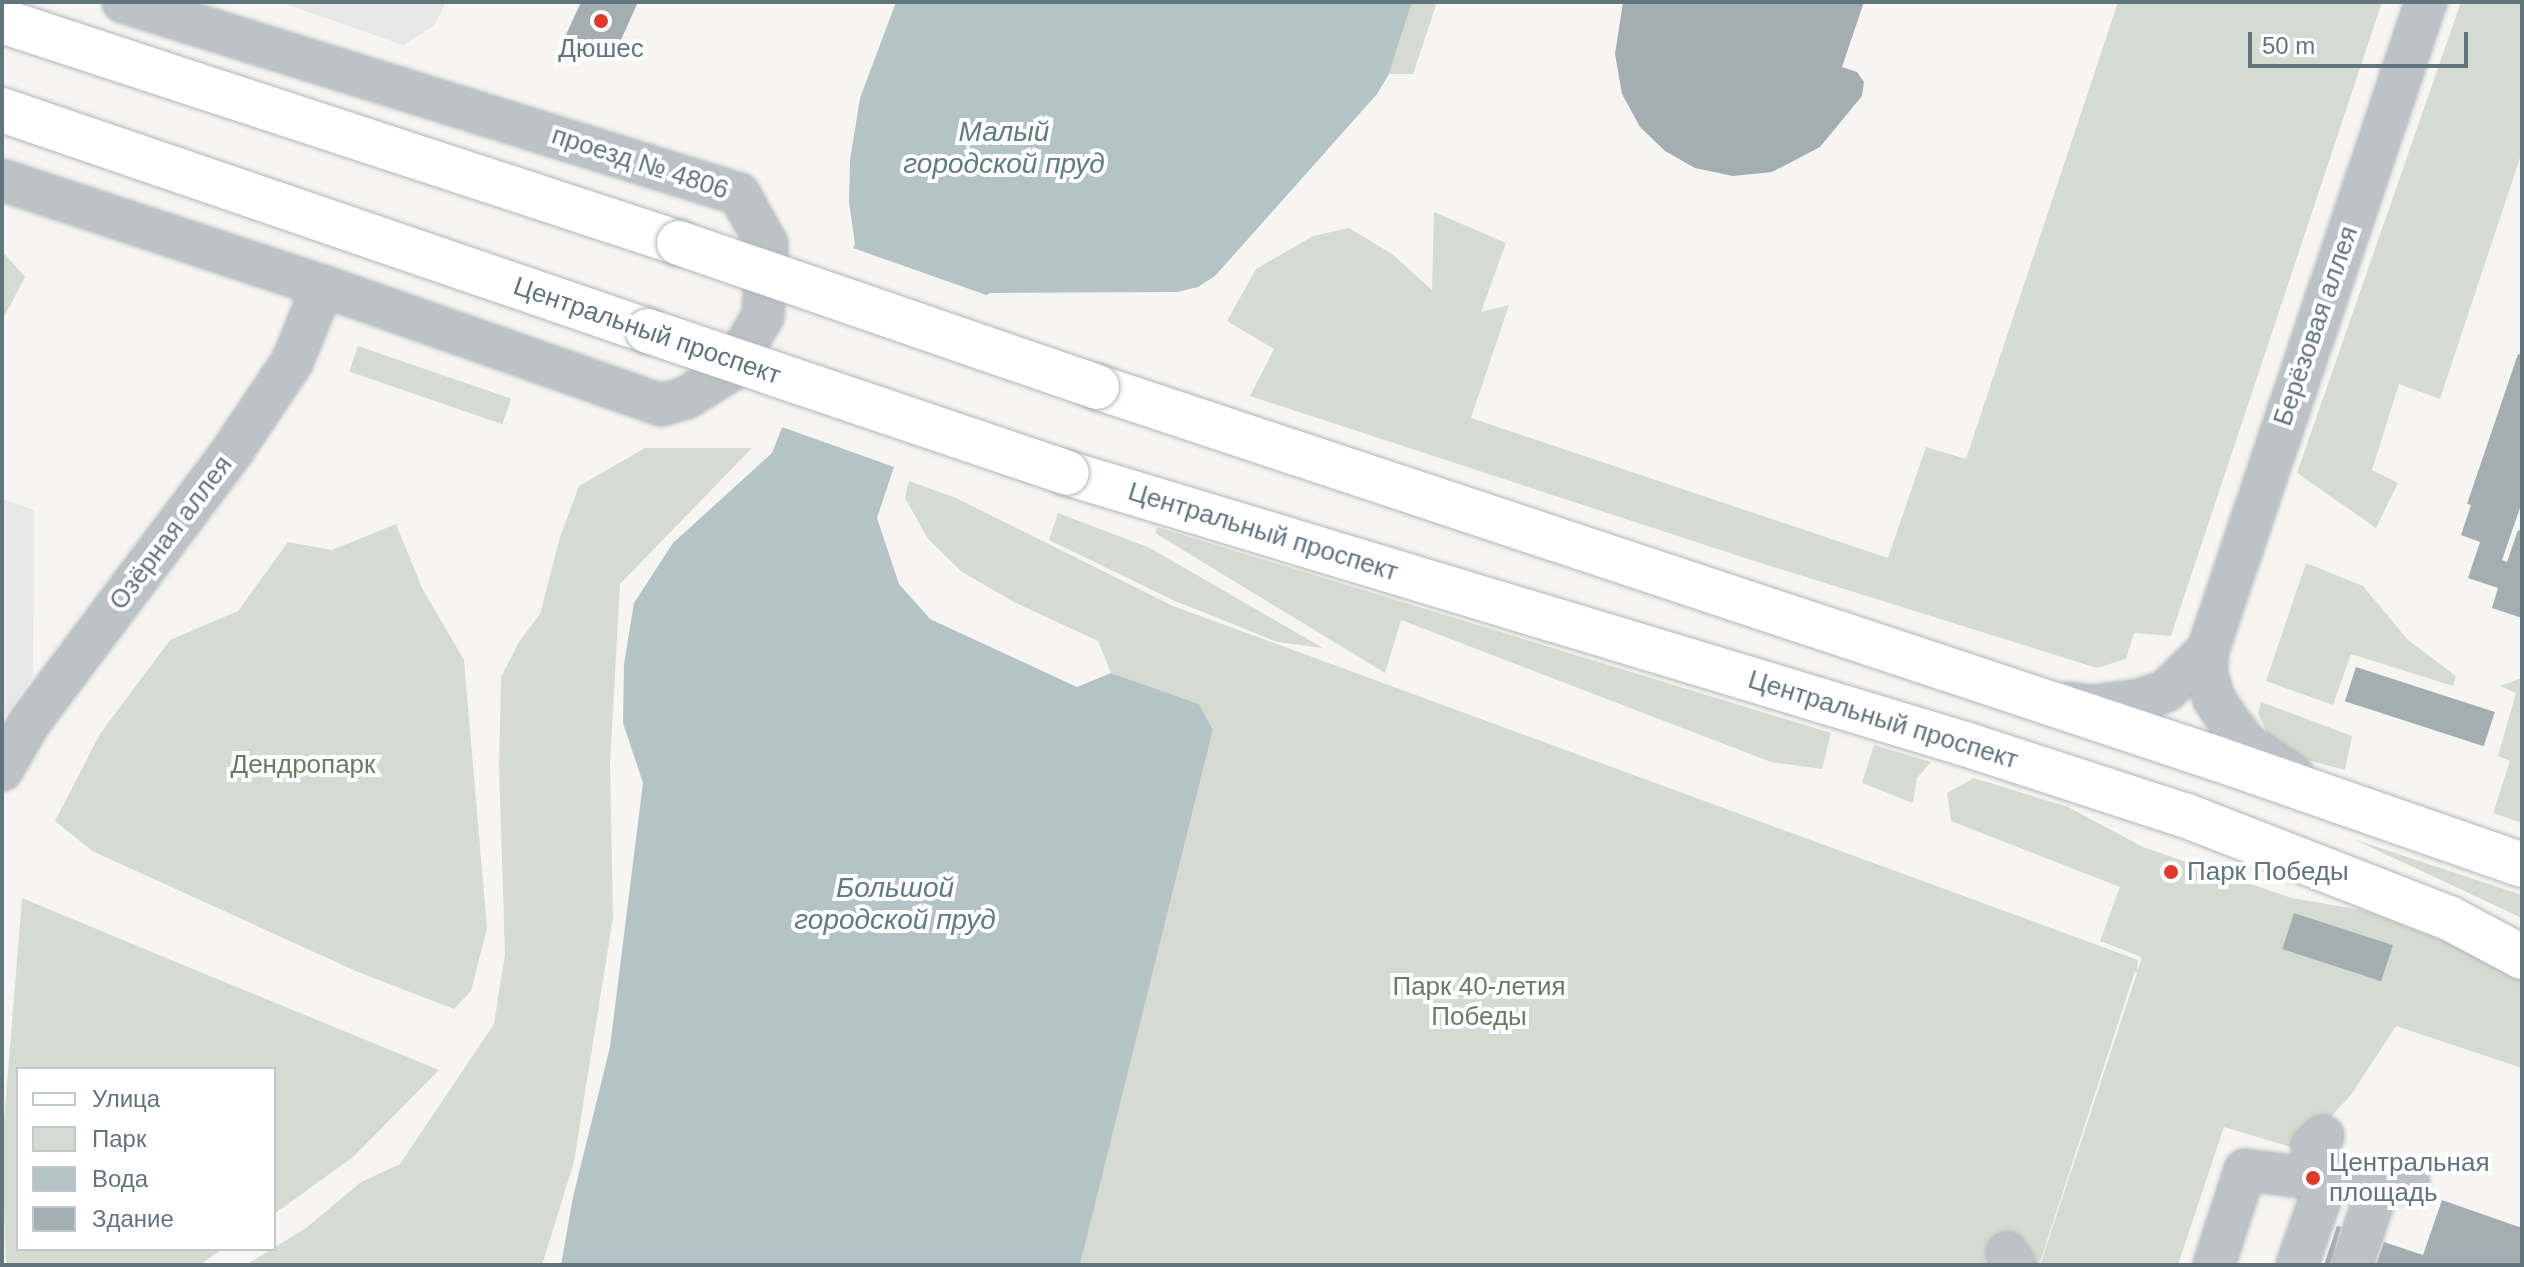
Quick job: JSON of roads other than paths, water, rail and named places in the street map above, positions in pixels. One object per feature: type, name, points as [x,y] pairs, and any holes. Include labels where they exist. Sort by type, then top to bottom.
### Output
[{"type":"main road","points":[[2,21],[679,243],[1097,387],[2031,700],[2317,792],[2522,865]]},
{"type":"main road","name":"Центральный проспект","points":[[2,110],[1067,473],[1965,744],[2187,816],[2449,918],[2522,957]]},
{"type":"street","name":"проезд № 4806","points":[[2,180],[323,286],[661,405],[686,398],[731,370],[763,316],[767,244],[739,194],[123,2]]},
{"type":"street","name":"Берёзовая аллея","points":[[2208,650],[2426,2]]},
{"type":"street","name":"Озёрная аллея","points":[[2,770],[29,723],[233,450],[292,362],[323,286]]},
{"type":"street","points":[[2031,700],[2093,706],[2140,700],[2166,691],[2208,650]]},
{"type":"street","points":[[2208,650],[2206,671],[2214,699],[2230,723],[2248,745],[2317,792]]},
{"type":"street","points":[[2297,1265],[2327,1180],[2312,1146],[2323,1136]]},
{"type":"street","points":[[2214,1265],[2245,1170],[2327,1180],[2394,1183],[2352,1265]]},
{"type":"water","name":"Большой городской пруд","points":[[896,2],[1412,2],[1389,74],[1377,94],[1215,276],[1198,287],[1177,292],[990,293],[941,326],[877,518],[899,584],[930,619],[1077,687],[1111,673],[1199,704],[1213,730],[1080,1265],[561,1265],[573,1197],[610,1047],[643,783],[623,723],[624,664],[634,603],[673,543],[772,453],[855,244],[849,202],[850,160],[860,98]]},
{"type":"place","name":"Дюшес","points":[[601,21]]},
{"type":"place","name":"Парк Победы","points":[[2171,872]]},
{"type":"place","name":"Центральная площадь","points":[[2313,1178]]},
{"type":"water label","name":"Малый городской пруд","points":[[1004,148]]},
{"type":"park label","name":"Дендропарк","points":[[303,765]]},
{"type":"park label","name":"Парк 40-летия Победы","points":[[1479,1002]]}]
